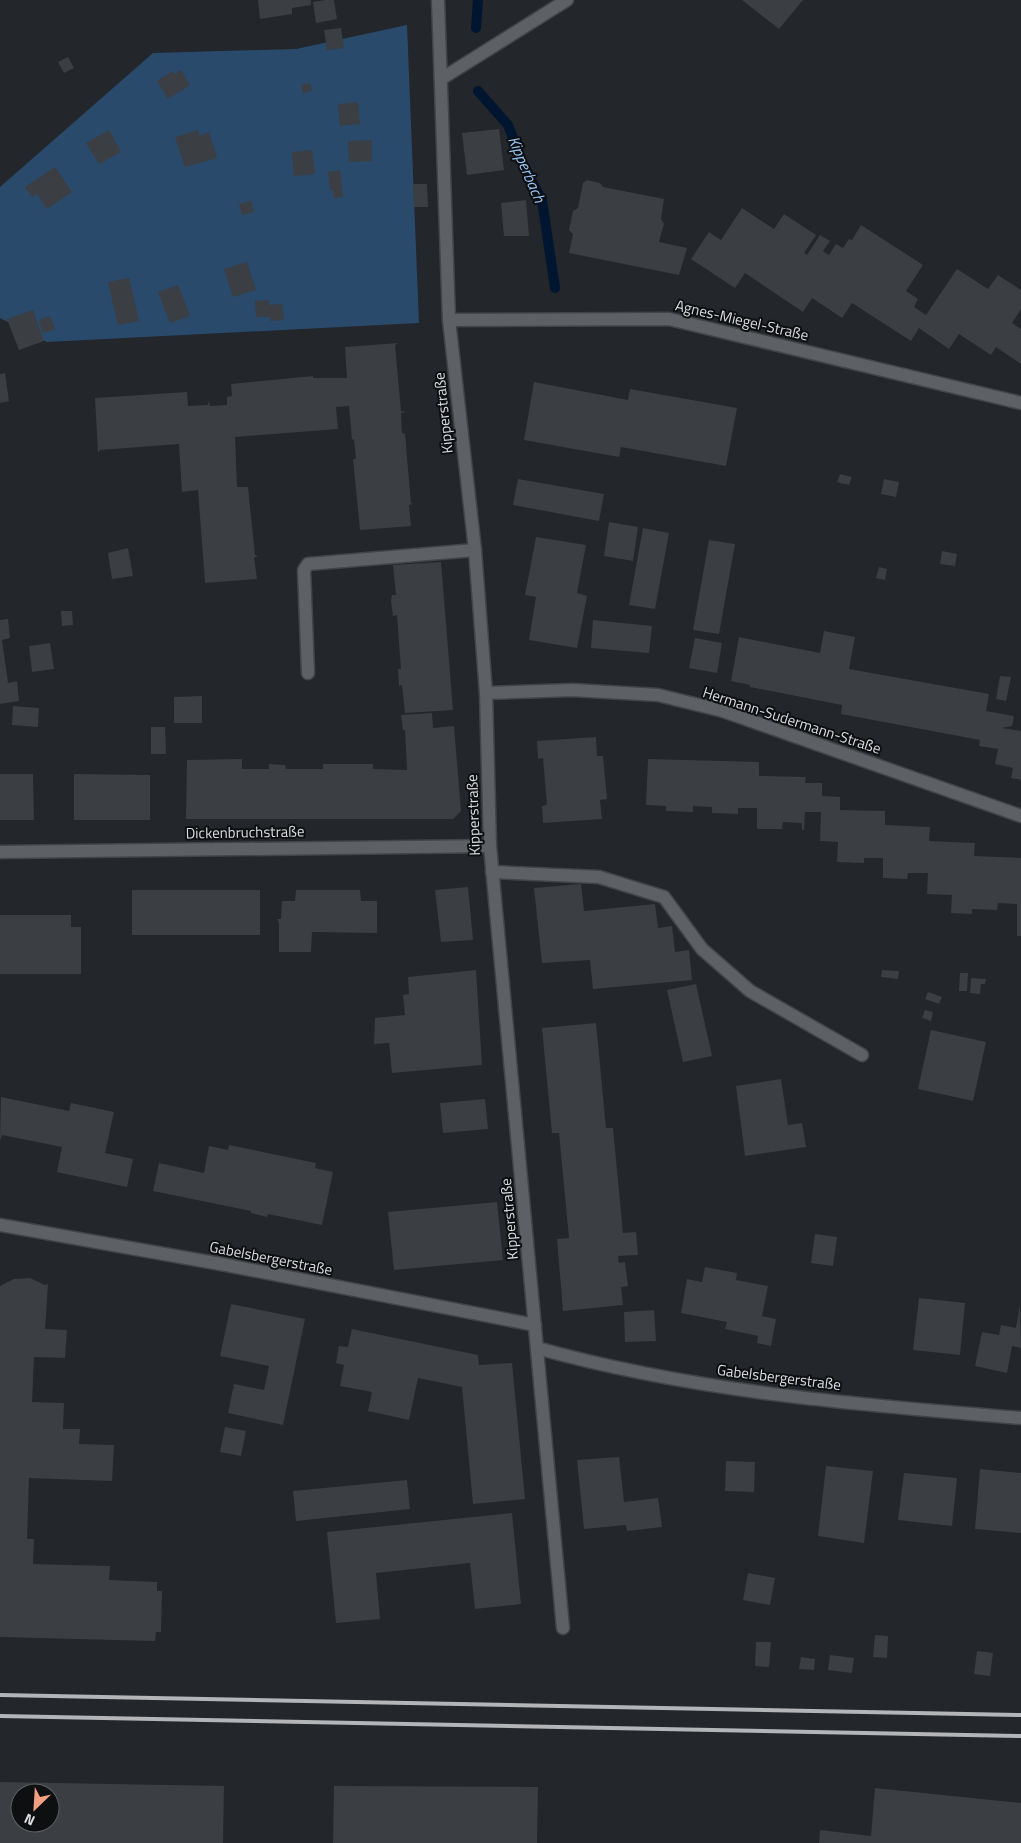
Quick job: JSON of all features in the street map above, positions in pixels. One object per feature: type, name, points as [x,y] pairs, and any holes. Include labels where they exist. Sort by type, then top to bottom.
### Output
[{"type":"street","name":"Kipperstraße","points":[[438,0],[449,320],[475,550],[486,693],[492,872],[563,1628]]},
{"type":"street","points":[[440,79],[567,0]]},
{"type":"street","name":"Agnes-Miegel-Straße","points":[[449,320],[669,318],[1021,404]]},
{"type":"street","points":[[308,673],[304,570],[308,564],[475,550]]},
{"type":"street","name":"Hermann-Sudermann-Straße","points":[[486,693],[572,690],[658,695],[723,711],[1021,816]]},
{"type":"street","name":"Dickenbruchstraße","points":[[0,852],[490,846]]},
{"type":"street","points":[[492,872],[599,877],[664,897],[702,949],[750,991],[862,1055]]},
{"type":"street","name":"Gabelsbergerstraße","points":[[0,1225],[226,1266],[535,1326]]},
{"type":"street","name":"Gabelsbergerstraße","points":[[536,1348],[595,1364],[768,1394],[1021,1418]]},
{"type":"shaded area","points":[[407,25],[419,323],[47,342],[0,318],[0,187],[153,53],[296,49]]},
{"type":"building","points":[[258,0],[311,0],[311,5],[292,8],[292,14],[260,19]]},
{"type":"building","points":[[334,0],[337,19],[316,23],[313,2]]},
{"type":"building","points":[[742,0],[803,0],[779,29]]},
{"type":"building","points":[[341,28],[344,48],[327,50],[324,30]]},
{"type":"building","points":[[68,57],[74,68],[64,73],[58,62]]},
{"type":"building","points":[[181,70],[190,85],[168,99],[157,81],[173,71],[175,74]]},
{"type":"building","points":[[310,83],[312,91],[303,93],[301,85]]},
{"type":"building","points":[[358,102],[360,124],[340,126],[338,104]]},
{"type":"building","points":[[499,129],[504,170],[467,175],[462,133]]},
{"type":"building","points":[[109,130],[121,152],[99,164],[86,143]]},
{"type":"building","points":[[198,130],[199,136],[209,132],[217,158],[185,167],[175,137]]},
{"type":"building","points":[[372,140],[372,161],[349,162],[348,141]]},
{"type":"building","points":[[312,150],[315,174],[294,176],[292,152]]},
{"type":"building","points":[[55,167],[72,192],[47,209],[37,194],[32,197],[25,187]]},
{"type":"building","points":[[340,170],[343,197],[334,198],[333,190],[330,190],[328,172]]},
{"type":"building","points":[[587,180],[600,183],[603,187],[664,199],[661,219],[664,224],[659,242],[687,248],[679,275],[569,253],[573,234],[569,230],[573,211],[578,208],[583,183]]},
{"type":"building","points":[[413,184],[427,184],[428,207],[414,207]]},
{"type":"building","points":[[526,200],[529,236],[504,236],[501,203]]},
{"type":"building","points":[[251,201],[254,212],[242,215],[239,204]]},
{"type":"building","points":[[742,208],[774,229],[784,214],[816,235],[804,253],[807,255],[820,235],[830,241],[823,251],[829,255],[836,244],[843,248],[849,239],[852,240],[861,225],[923,265],[906,291],[918,299],[914,307],[926,315],[957,269],[988,289],[998,275],[1021,290],[1021,309],[1012,323],[1021,329],[1021,364],[996,347],[991,355],[959,334],[949,349],[919,328],[911,341],[852,303],[842,318],[812,298],[803,312],[745,273],[735,288],[691,259],[709,232],[721,240]]},
{"type":"building","points":[[247,262],[256,290],[233,297],[224,269]]},
{"type":"building","points":[[129,278],[139,321],[118,325],[108,282]]},
{"type":"building","points":[[178,285],[190,316],[170,323],[158,292]]},
{"type":"building","points":[[269,300],[269,305],[282,304],[284,320],[270,321],[270,317],[256,317],[255,301]]},
{"type":"building","points":[[33,310],[44,341],[19,350],[7,319]]},
{"type":"building","points":[[50,316],[55,329],[43,333],[39,320]]},
{"type":"building","points":[[398,343],[395,345],[401,411],[406,412],[401,413],[402,433],[405,434],[411,503],[413,504],[409,505],[411,526],[360,530],[353,459],[356,459],[349,406],[336,407],[338,429],[235,437],[237,487],[248,487],[255,555],[258,557],[254,557],[257,579],[205,583],[198,490],[182,492],[179,444],[100,450],[98,453],[95,398],[187,392],[188,406],[208,405],[209,400],[210,406],[227,405],[227,397],[232,396],[231,384],[313,376],[313,378],[347,378],[345,347]]},
{"type":"building","points":[[5,373],[9,401],[0,403],[0,374]]},
{"type":"building","points":[[534,382],[628,400],[630,389],[737,408],[726,466],[621,447],[619,457],[524,440]]},
{"type":"building","points":[[840,474],[852,477],[849,485],[837,482]]},
{"type":"building","points":[[518,479],[604,494],[599,521],[513,505]]},
{"type":"building","points":[[884,479],[899,482],[896,497],[881,494]]},
{"type":"building","points":[[609,522],[638,527],[633,561],[604,556]]},
{"type":"building","points":[[643,528],[669,533],[655,609],[629,605]]},
{"type":"building","points":[[536,537],[586,545],[577,593],[587,596],[577,648],[529,640],[536,597],[525,595]]},
{"type":"building","points":[[709,540],[735,544],[719,634],[693,630]]},
{"type":"building","points":[[128,548],[133,576],[112,579],[108,553]]},
{"type":"building","points":[[942,551],[957,554],[955,566],[940,564]]},
{"type":"building","points":[[441,562],[453,710],[405,713],[402,685],[399,686],[398,669],[401,669],[397,615],[393,616],[391,601],[392,595],[396,595],[393,565]]},
{"type":"building","points":[[879,567],[887,569],[885,580],[876,578]]},
{"type":"building","points":[[61,611],[72,611],[73,625],[62,626]]},
{"type":"building","points":[[8,619],[10,638],[2,640],[8,683],[17,681],[19,701],[0,704],[0,620]]},
{"type":"building","points":[[593,620],[652,626],[649,653],[591,648]]},
{"type":"building","points":[[824,631],[855,637],[849,669],[989,694],[986,711],[1014,716],[1012,726],[1002,728],[1021,731],[1021,780],[1011,778],[1013,768],[995,764],[998,749],[979,746],[980,740],[841,714],[842,705],[750,687],[750,685],[731,681],[739,637],[820,653]]},
{"type":"building","points":[[695,638],[722,643],[717,673],[689,668]]},
{"type":"building","points":[[50,643],[54,669],[32,672],[29,646]]},
{"type":"building","points":[[1000,676],[1011,677],[1006,701],[996,699]]},
{"type":"building","points":[[202,696],[202,723],[174,723],[174,697]]},
{"type":"building","points":[[13,706],[39,708],[38,727],[12,725]]},
{"type":"building","points":[[432,713],[433,728],[454,726],[461,811],[453,819],[186,819],[187,760],[242,759],[242,769],[269,769],[269,764],[285,765],[286,769],[323,769],[323,764],[373,764],[373,769],[407,770],[405,730],[403,730],[401,715]]},
{"type":"building","points":[[151,727],[165,727],[166,754],[151,754]]},
{"type":"building","points":[[596,737],[597,756],[603,756],[607,799],[600,800],[602,819],[543,823],[542,806],[547,805],[543,758],[538,759],[537,741]]},
{"type":"building","points":[[648,759],[759,762],[759,776],[806,777],[805,783],[822,783],[822,796],[840,797],[840,810],[885,811],[885,825],[930,827],[929,841],[975,843],[974,856],[1021,858],[1021,936],[1017,936],[1017,904],[998,903],[997,910],[972,909],[972,914],[951,913],[952,895],[927,894],[928,873],[908,873],[907,879],[883,878],[883,858],[864,858],[864,863],[837,862],[838,842],[820,841],[821,812],[805,812],[804,830],[802,830],[802,823],[783,822],[782,829],[757,829],[757,808],[738,808],[738,814],[712,813],[712,807],[693,806],[693,812],[666,811],[666,806],[646,805]]},
{"type":"building","points":[[0,774],[33,774],[34,820],[0,820]]},
{"type":"building","points":[[74,774],[150,775],[150,820],[74,820]]},
{"type":"building","points":[[581,884],[584,911],[655,904],[658,928],[672,926],[675,952],[689,950],[692,980],[593,989],[590,960],[542,963],[534,888]]},
{"type":"building","points":[[468,887],[473,940],[441,942],[435,890]]},
{"type":"building","points":[[132,890],[260,890],[260,935],[132,935]]},
{"type":"building","points":[[296,890],[360,890],[361,901],[377,901],[377,933],[312,932],[311,952],[279,952],[279,923],[277,919],[281,919],[282,901],[295,901]]},
{"type":"building","points":[[0,915],[71,915],[71,927],[81,927],[81,974],[0,974]]},
{"type":"building","points":[[476,970],[482,1065],[392,1073],[389,1043],[374,1044],[375,1018],[405,1015],[403,995],[409,994],[408,977]]},
{"type":"building","points":[[882,970],[899,971],[898,979],[881,977]]},
{"type":"building","points":[[960,973],[968,973],[967,991],[959,991]]},
{"type":"building","points":[[971,978],[986,979],[985,984],[981,984],[980,994],[970,993]]},
{"type":"building","points":[[696,984],[712,1056],[683,1062],[667,990]]},
{"type":"building","points":[[928,992],[942,997],[939,1004],[925,999]]},
{"type":"building","points":[[925,1010],[933,1012],[931,1021],[922,1018]]},
{"type":"building","points":[[596,1023],[606,1128],[613,1128],[623,1233],[636,1232],[638,1255],[618,1256],[619,1263],[625,1262],[628,1286],[621,1287],[623,1305],[563,1311],[557,1239],[569,1238],[559,1133],[552,1133],[542,1028]]},
{"type":"building","points":[[931,1030],[986,1042],[973,1101],[918,1089]]},
{"type":"building","points":[[781,1079],[788,1125],[802,1123],[806,1147],[745,1156],[736,1086]]},
{"type":"building","points":[[1,1097],[69,1111],[71,1103],[114,1112],[105,1153],[133,1159],[127,1187],[57,1172],[62,1147],[2,1135],[0,1141]]},
{"type":"building","points":[[485,1099],[488,1129],[443,1133],[440,1103]]},
{"type":"building","points":[[229,1145],[316,1163],[315,1168],[333,1172],[322,1225],[268,1214],[267,1217],[251,1213],[251,1211],[153,1191],[159,1163],[204,1173],[209,1146],[228,1150]]},
{"type":"building","points":[[497,1202],[503,1260],[394,1270],[388,1212]]},
{"type":"building","points":[[815,1234],[837,1237],[833,1266],[811,1263]]},
{"type":"building","points":[[705,1267],[737,1273],[736,1280],[768,1286],[762,1316],[776,1319],[771,1346],[757,1343],[758,1336],[725,1329],[727,1322],[681,1313],[687,1279],[702,1282]]},
{"type":"building","points":[[30,1278],[45,1285],[48,1284],[45,1329],[67,1330],[65,1358],[34,1357],[32,1402],[64,1403],[63,1429],[80,1429],[79,1444],[114,1445],[112,1481],[29,1478],[27,1539],[34,1539],[33,1564],[110,1566],[109,1580],[157,1582],[157,1591],[162,1591],[161,1632],[156,1632],[155,1641],[0,1637],[0,1286],[14,1279]]},
{"type":"building","points":[[919,1298],[965,1303],[960,1355],[913,1350]]},
{"type":"building","points":[[231,1304],[305,1319],[283,1425],[228,1413],[234,1384],[264,1390],[269,1366],[220,1356]]},
{"type":"building","points":[[1020,1305],[1021,1348],[1012,1346],[1007,1373],[975,1366],[982,1332],[999,1335],[1001,1325],[1016,1328]]},
{"type":"building","points":[[654,1310],[656,1341],[625,1342],[624,1312]]},
{"type":"building","points":[[352,1329],[478,1355],[479,1365],[512,1363],[525,1499],[473,1504],[462,1387],[418,1378],[409,1420],[368,1411],[372,1392],[340,1386],[344,1365],[336,1363],[339,1346],[348,1347]]},
{"type":"building","points":[[225,1427],[246,1431],[241,1456],[220,1452]]},
{"type":"building","points":[[619,1457],[624,1502],[658,1498],[662,1527],[627,1531],[626,1525],[584,1529],[577,1460]]},
{"type":"building","points":[[726,1461],[755,1462],[754,1492],[725,1491]]},
{"type":"building","points":[[826,1466],[873,1471],[864,1543],[818,1536]]},
{"type":"building","points":[[980,1469],[1021,1473],[1021,1533],[975,1529]]},
{"type":"building","points":[[904,1473],[957,1478],[952,1526],[898,1520]]},
{"type":"building","points":[[407,1480],[410,1509],[296,1521],[293,1491]]},
{"type":"building","points":[[512,1513],[521,1604],[475,1609],[470,1563],[376,1573],[380,1619],[336,1623],[327,1532]]},
{"type":"building","points":[[748,1573],[775,1578],[770,1605],[743,1600]]},
{"type":"building","points":[[875,1635],[888,1636],[887,1658],[873,1657]]},
{"type":"building","points":[[756,1642],[771,1642],[769,1667],[755,1666]]},
{"type":"building","points":[[977,1651],[993,1653],[990,1676],[974,1674]]},
{"type":"building","points":[[830,1655],[854,1658],[852,1673],[828,1670]]},
{"type":"building","points":[[801,1657],[815,1659],[814,1670],[799,1669]]},
{"type":"building","points":[[0,1782],[56,1783],[10,1783],[10,1833],[60,1833],[60,1783],[224,1786],[223,1843],[0,1843]]},
{"type":"building","points":[[334,1786],[538,1787],[537,1843],[333,1843]]},
{"type":"building","points":[[875,1788],[1021,1803],[1021,1843],[819,1843],[820,1830],[871,1836]]},
{"type":"waterway","name":"Kipperbach","points":[[476,28],[478,0]]},
{"type":"waterway","name":"Kipperbach","points":[[478,91],[508,125],[525,169],[542,200],[555,288]]},
{"type":"railway","points":[[0,1695],[1021,1715]]},
{"type":"railway","points":[[0,1716],[1021,1736]]}]
